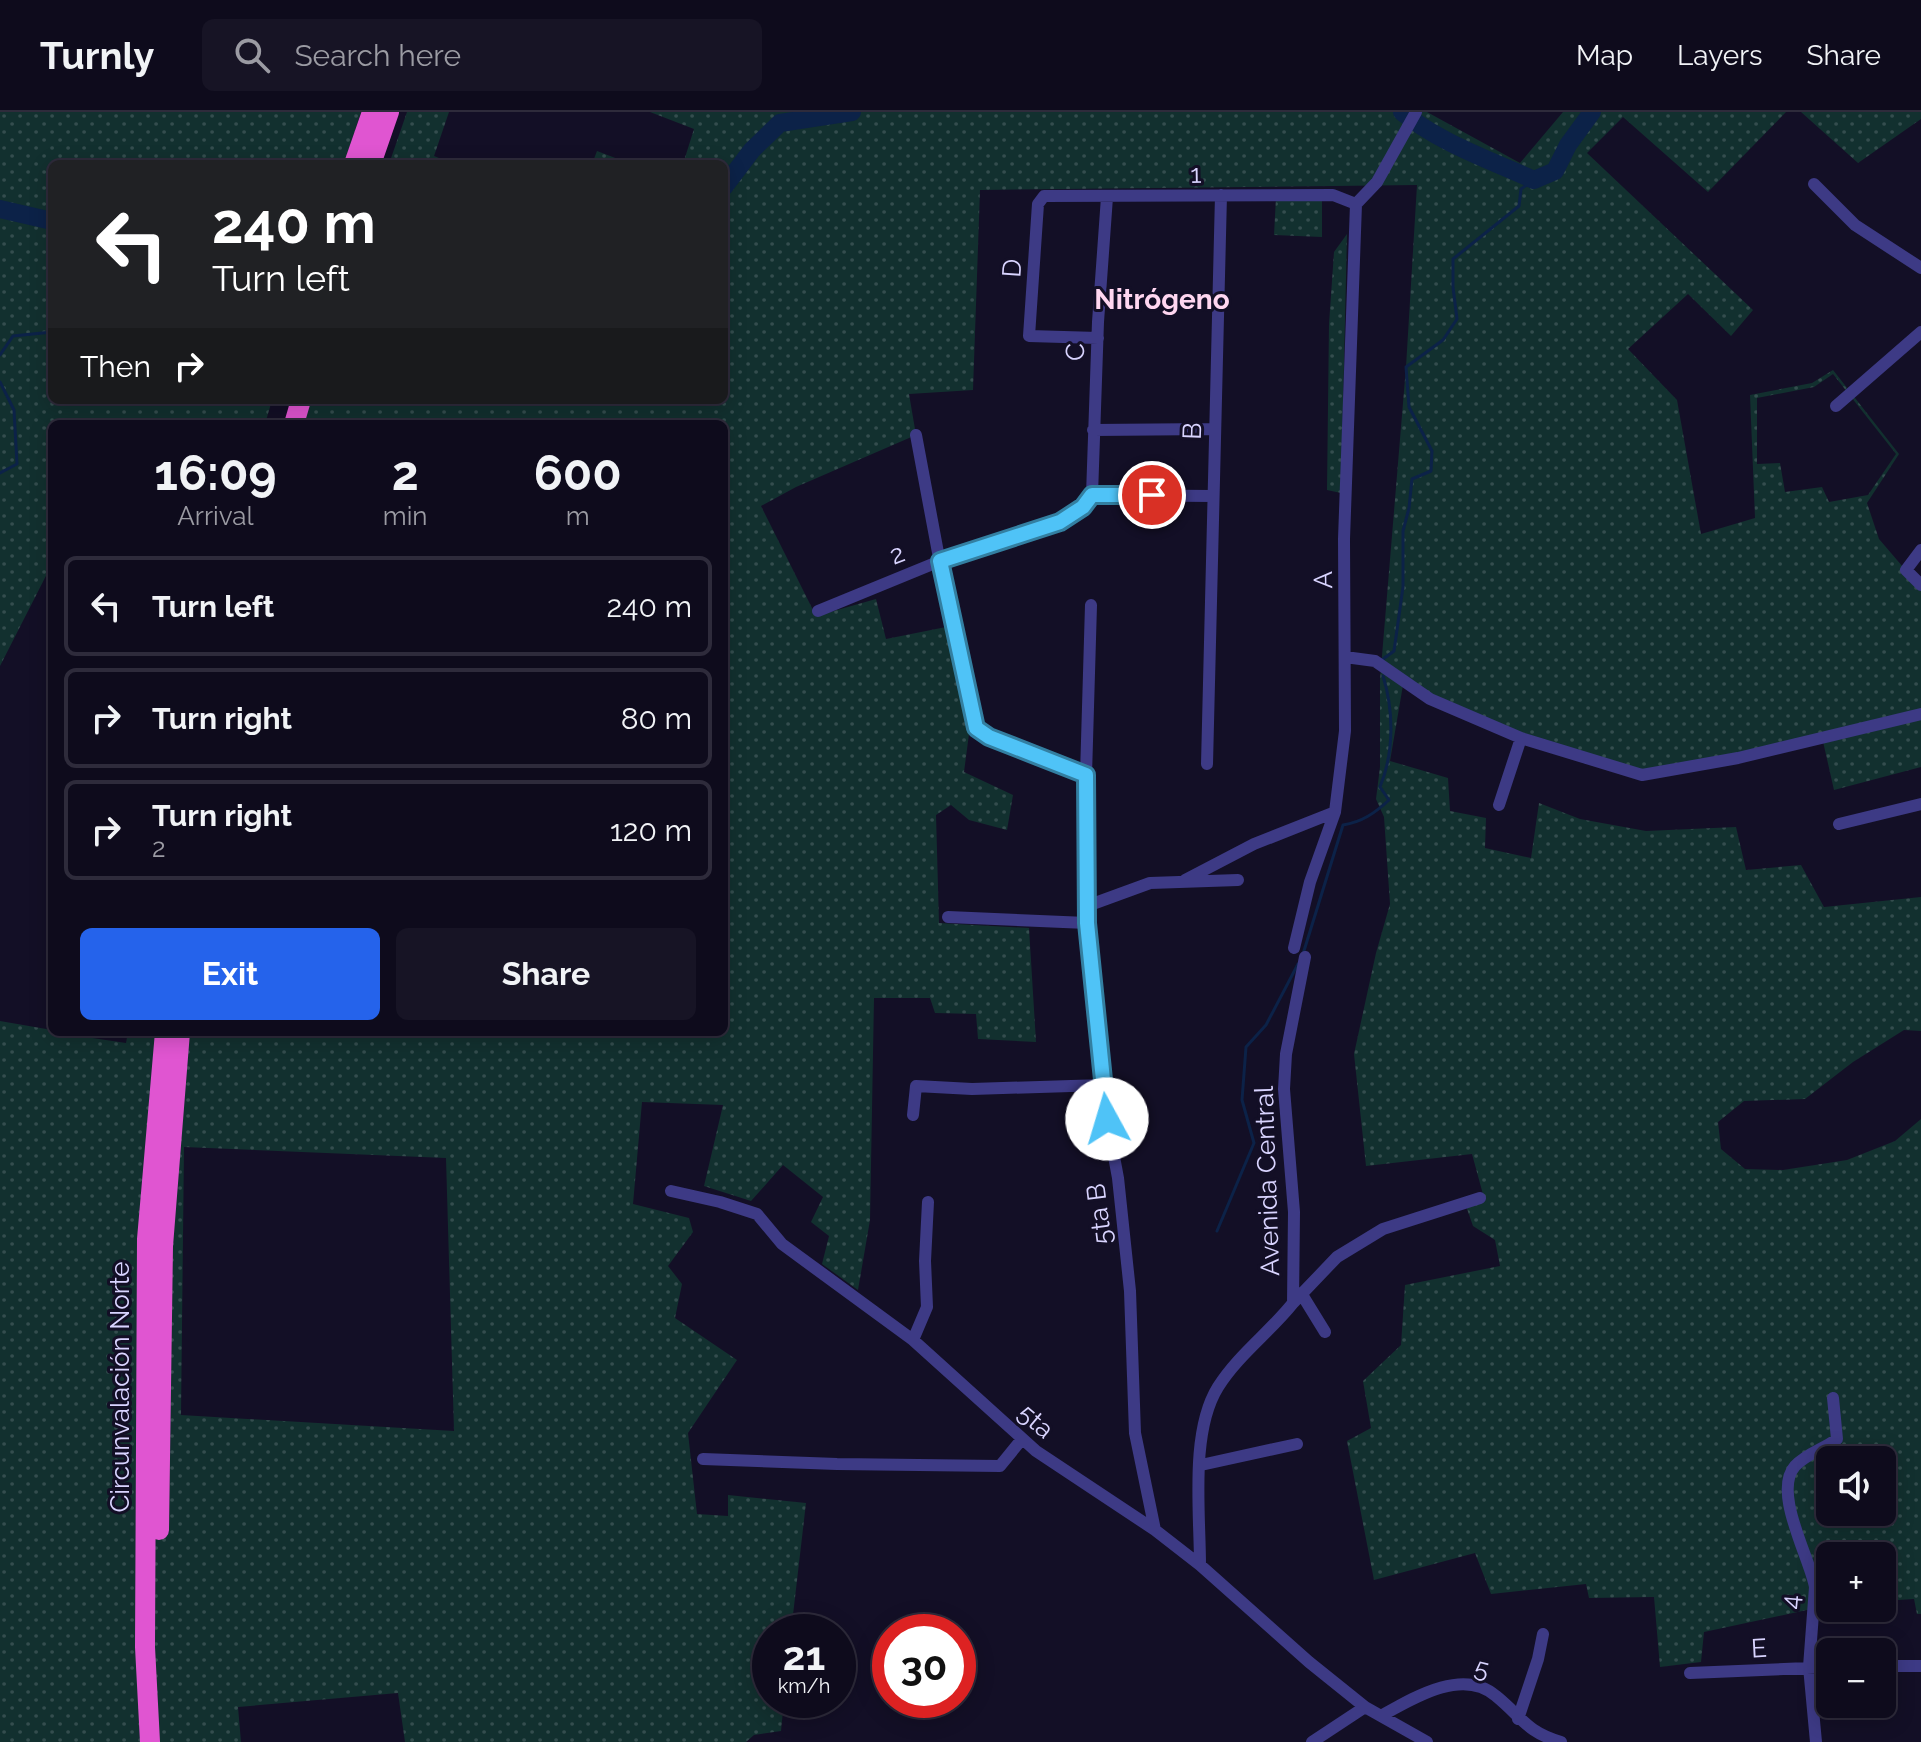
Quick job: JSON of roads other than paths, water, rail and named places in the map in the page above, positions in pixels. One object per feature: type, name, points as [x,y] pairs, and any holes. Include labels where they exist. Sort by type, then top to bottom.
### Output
[{"type":"highway","points":[[355,160],[372,112]]},
{"type":"highway","points":[[372,160],[389,112]]},
{"type":"highway","name":"Circunvalación Norte","points":[[150,1742],[145,1647],[147,1239],[165,1036]]},
{"type":"highway","name":"Circunvalación Norte","points":[[163,1742],[158,1650],[163,1246],[180,1036]]},
{"type":"street","points":[[1356,204],[1377,182],[1416,112]]},
{"type":"street","points":[[1814,184],[1855,225],[1921,268]]},
{"type":"street","name":"B","points":[[1207,764],[1221,195]]},
{"type":"street","name":"1","points":[[1038,204],[1044,196],[1333,195],[1356,204]]},
{"type":"street","name":"C","points":[[1092,495],[1107,197]]},
{"type":"street","name":"D","points":[[1038,204],[1029,336],[1098,338]]},
{"type":"street","name":"A","points":[[1294,948],[1310,882],[1335,812],[1345,731],[1344,539],[1356,204]]},
{"type":"street","points":[[1836,406],[1921,332]]},
{"type":"street","points":[[1093,430],[1214,429]]},
{"type":"street","points":[[916,435],[976,728],[989,737],[1086,775]]},
{"type":"street","points":[[1092,495],[1212,496]]},
{"type":"street","name":"2","points":[[818,611],[940,561],[1060,522],[1083,507],[1092,495]]},
{"type":"street","points":[[1921,550],[1906,570],[1921,585]]},
{"type":"street","name":"5ta B","points":[[1091,605],[1086,775],[1087,923],[1103,1085],[1130,1291],[1135,1433],[1155,1530]]},
{"type":"street","points":[[1345,657],[1375,661],[1430,699],[1521,738],[1642,775],[1738,758],[1921,714]]},
{"type":"street","points":[[1499,805],[1521,738]]},
{"type":"street","points":[[1839,824],[1921,804]]},
{"type":"street","points":[[1185,880],[1254,844],[1335,812]]},
{"type":"street","points":[[1087,906],[1150,883],[1238,880]]},
{"type":"street","points":[[948,917],[1087,923]]},
{"type":"street","name":"Avenida Central","points":[[1200,1565],[1201,1439],[1206,1410],[1232,1368],[1297,1298],[1284,1089],[1286,1054],[1305,957]]},
{"type":"street","points":[[913,1115],[916,1086],[972,1089],[1103,1085]]},
{"type":"street","name":"5ta","points":[[671,1191],[757,1214],[782,1244],[913,1340],[1036,1451],[1155,1530],[1200,1565],[1309,1662],[1365,1707],[1427,1742]]},
{"type":"street","points":[[1325,1332],[1297,1298],[1337,1257],[1383,1229],[1480,1198]]},
{"type":"street","points":[[913,1340],[927,1307],[925,1261],[928,1202]]},
{"type":"street","name":"4","points":[[1816,1742],[1809,1667],[1815,1587],[1790,1515],[1790,1478],[1793,1469],[1813,1452],[1837,1439],[1833,1398]]},
{"type":"street","points":[[703,1459],[1000,1466],[1022,1439]]},
{"type":"street","points":[[1201,1465],[1297,1444]]},
{"type":"street","points":[[1518,1719],[1543,1634]]},
{"type":"street","points":[[1896,1666],[1921,1666]]},
{"type":"street","name":"E","points":[[1690,1673],[1816,1667]]},
{"type":"street","name":"5","points":[[1381,1716],[1409,1700],[1442,1688],[1469,1683],[1494,1694],[1539,1736],[1561,1742]]},
{"type":"street","points":[[1312,1742],[1365,1707]]},
{"type":"waterway","points":[[728,182],[752,150],[780,123],[852,112]]},
{"type":"waterway","points":[[1402,112],[1449,142],[1534,180],[1555,171],[1568,145],[1592,112]]},
{"type":"waterway","points":[[1383,659],[1394,651],[1403,587],[1403,531],[1412,479],[1431,471],[1432,451],[1409,407],[1406,367],[1443,340],[1457,319],[1453,259],[1519,206],[1521,189],[1534,180]]},
{"type":"waterway","points":[[0,209],[48,220]]},
{"type":"waterway","points":[[0,355],[13,336],[48,332]]},
{"type":"waterway","points":[[0,382],[14,410],[17,464],[0,473]]},
{"type":"waterway","points":[[1303,954],[1343,825],[1368,816],[1389,800],[1380,787],[1388,760],[1391,732],[1383,676]]},
{"type":"waterway","points":[[1217,1231],[1254,1143],[1242,1100],[1246,1047],[1266,1025],[1298,964]]},
{"type":"district","name":"Nitrógeno","points":[[1162,299]]}]
